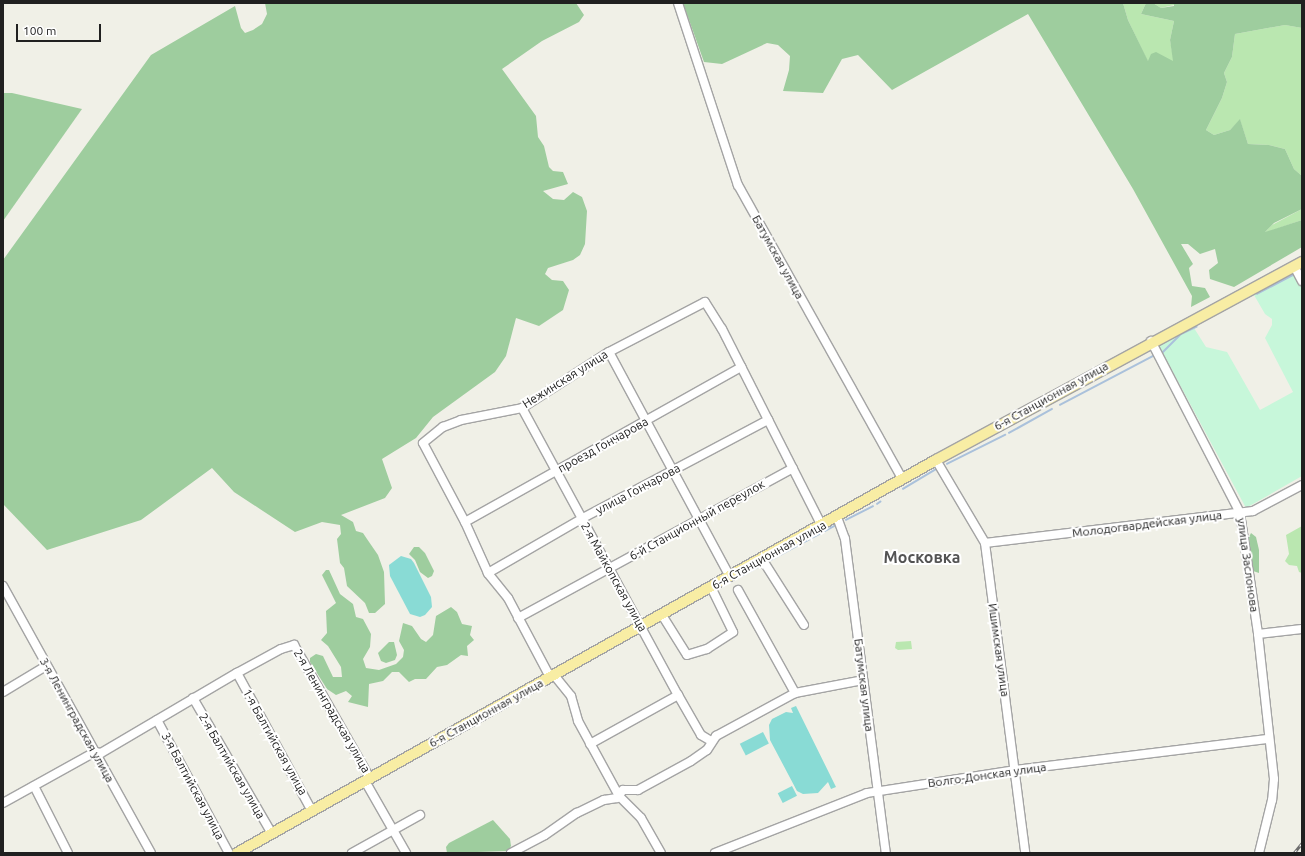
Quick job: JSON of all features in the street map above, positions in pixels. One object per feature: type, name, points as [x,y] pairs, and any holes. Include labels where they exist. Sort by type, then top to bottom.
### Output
[{"type":"main road","name":"6-я Станционная улица","points":[[237,853],[662,614],[822,526],[936,460],[1151,341],[1298,264]]},
{"type":"street","name":"Батумская улица","points":[[678,3],[738,185],[902,479]]},
{"type":"street","points":[[1298,264],[1302,280]]},
{"type":"street","name":"Нежинская улица","points":[[466,522],[423,443],[443,427],[461,420],[522,408],[609,352],[705,302],[722,329],[741,367]]},
{"type":"street","name":"улица Заслонова","points":[[1151,341],[1240,513],[1258,634],[1274,788],[1259,853]]},
{"type":"street","points":[[609,352],[730,577]]},
{"type":"street","points":[[741,367],[822,526]]},
{"type":"street","name":"проезд Гончарова","points":[[466,522],[741,367]]},
{"type":"street","name":"2-я Майкопская улица","points":[[522,408],[642,626],[678,695],[701,735],[711,741]]},
{"type":"street","name":"улица Гончарова","points":[[488,573],[582,519],[768,420]]},
{"type":"street","name":"Ишимская улица","points":[[936,460],[985,543],[1026,853]]},
{"type":"street","name":"6-й Станционный переулок","points":[[518,618],[793,468]]},
{"type":"street","name":"Молодогвардейская улица","points":[[985,543],[1240,513],[1269,505],[1302,485]]},
{"type":"street","name":"Батумская улица","points":[[838,517],[845,539],[886,853]]},
{"type":"street","points":[[466,522],[488,573],[508,598],[552,676],[571,696],[578,720],[619,796],[641,818],[661,853]]},
{"type":"street","points":[[762,559],[804,625]]},
{"type":"street","name":"3-я Ленинградская улица","points":[[3,586],[151,853]]},
{"type":"street","points":[[662,614],[687,655],[706,649],[733,632],[711,587]]},
{"type":"street","points":[[738,590],[795,693]]},
{"type":"street","points":[[1258,634],[1302,629]]},
{"type":"street","name":"2-я Ленинградская улица","points":[[237,673],[281,649],[294,645],[406,853]]},
{"type":"street","points":[[3,692],[46,666]]},
{"type":"street","points":[[3,803],[95,752],[101,753],[237,673]]},
{"type":"street","name":"1-я Балтийская улица","points":[[237,673],[312,811]]},
{"type":"street","points":[[511,853],[545,836],[577,813],[619,796],[619,792],[638,790],[701,756],[711,741],[795,693],[863,680]]},
{"type":"street","points":[[590,744],[678,695]]},
{"type":"street","name":"2-я Балтийская улица","points":[[193,698],[272,834]]},
{"type":"street","name":"3-я Балтийская улица","points":[[157,720],[230,853]]},
{"type":"street","name":"Волго-Донская улица","points":[[715,853],[844,801],[877,791],[1015,770],[1269,739]]},
{"type":"street","points":[[34,786],[68,853]]},
{"type":"street","points":[[352,853],[420,815]]},
{"type":"green space","points":[[265,3],[576,3],[584,15],[579,22],[542,41],[502,69],[536,116],[538,137],[544,146],[549,167],[553,171],[563,172],[568,184],[543,191],[553,199],[564,200],[573,192],[582,197],[587,211],[585,244],[580,255],[573,260],[548,268],[545,274],[552,280],[563,281],[569,290],[563,310],[539,326],[516,318],[506,356],[495,372],[433,417],[416,438],[382,459],[392,488],[385,498],[341,515],[353,522],[356,531],[363,533],[378,555],[384,572],[385,604],[375,613],[369,613],[365,603],[347,586],[344,568],[340,563],[337,539],[341,534],[340,525],[322,522],[295,532],[234,492],[212,468],[141,520],[47,550],[3,504],[3,260],[151,55],[235,6],[241,28],[245,33],[253,30],[262,24],[267,14]]},
{"type":"green space","points":[[683,3],[1123,3],[1128,20],[1148,61],[1151,54],[1156,52],[1173,61],[1170,40],[1174,21],[1141,14],[1146,3],[1153,3],[1161,8],[1174,6],[1174,3],[1302,3],[1302,28],[1285,25],[1235,34],[1232,57],[1224,73],[1227,82],[1222,98],[1206,130],[1214,135],[1230,130],[1240,119],[1248,144],[1269,145],[1285,149],[1294,169],[1302,176],[1302,209],[1274,223],[1265,232],[1302,220],[1302,247],[1234,287],[1210,279],[1209,270],[1218,263],[1215,249],[1200,254],[1188,244],[1181,244],[1193,264],[1189,268],[1192,286],[1205,288],[1210,297],[1191,307],[1192,296],[1133,189],[1028,14],[892,90],[858,55],[842,59],[823,93],[783,91],[789,70],[790,56],[778,45],[767,43],[722,64],[704,62]]},
{"type":"green space","points":[[1123,3],[1146,3],[1141,14],[1174,21],[1170,40],[1174,62],[1148,62],[1128,20]]},
{"type":"green space","points":[[1153,3],[1174,3],[1174,5],[1161,8]]},
{"type":"green space","points":[[1285,25],[1302,28],[1302,176],[1294,169],[1285,149],[1269,145],[1248,144],[1240,120],[1230,130],[1214,135],[1206,130],[1222,98],[1227,82],[1224,73],[1232,57],[1235,34]]},
{"type":"green space","points":[[3,93],[12,93],[82,109],[3,221]]},
{"type":"green space","points":[[1302,209],[1302,220],[1264,233],[1272,225]]},
{"type":"green space","points":[[1294,273],[1302,288],[1302,476],[1246,508],[1159,346],[1194,328],[1206,347],[1227,352],[1260,410],[1293,392],[1265,338],[1272,325],[1272,319],[1265,314],[1254,295]]},
{"type":"green space","points":[[1302,526],[1302,573],[1299,572],[1297,566],[1289,565],[1285,561],[1289,554],[1286,535]]},
{"type":"green space","points":[[1251,533],[1256,537],[1259,550],[1259,573],[1253,571],[1251,565],[1249,537]]},
{"type":"green space","points":[[414,547],[419,547],[425,553],[434,571],[432,576],[428,578],[420,572],[415,560],[409,554]]},
{"type":"green space","points":[[326,570],[329,570],[340,594],[353,604],[356,617],[363,619],[371,634],[370,647],[363,659],[366,668],[379,670],[396,664],[403,657],[404,650],[399,641],[403,623],[412,626],[421,639],[426,642],[433,635],[436,616],[451,607],[457,612],[462,624],[472,626],[470,635],[474,640],[467,646],[468,656],[461,655],[447,665],[437,667],[426,679],[415,679],[409,682],[399,672],[392,672],[383,681],[369,684],[368,707],[348,702],[352,696],[346,691],[336,695],[327,689],[310,662],[310,658],[316,654],[323,656],[333,677],[342,677],[341,667],[328,646],[321,640],[327,633],[326,611],[336,603],[322,575]]},
{"type":"green space","points":[[911,641],[912,649],[898,650],[895,648],[896,642]]},
{"type":"green space","points":[[389,642],[394,642],[397,655],[395,660],[386,663],[381,661],[378,653]]},
{"type":"green space","points":[[493,820],[510,839],[511,846],[508,851],[447,853],[446,847],[449,843]]},
{"type":"shaded area","points":[[401,556],[411,559],[414,563],[431,597],[432,607],[425,615],[420,617],[410,614],[390,576],[389,565]]},
{"type":"shaded area","points":[[796,706],[836,787],[831,789],[828,782],[818,793],[803,794],[797,791],[770,740],[769,725],[772,719],[786,712],[793,713],[791,708]]},
{"type":"shaded area","points":[[763,732],[769,744],[746,755],[740,744]]},
{"type":"shaded area","points":[[792,786],[797,796],[783,803],[778,793]]},
{"type":"waterway","points":[[1257,294],[1293,275]]},
{"type":"waterway","points":[[1162,353],[1181,334],[1196,327]]},
{"type":"waterway","points":[[1060,405],[1153,356]]},
{"type":"waterway","points":[[1009,433],[1052,409]]},
{"type":"waterway","points":[[947,464],[1005,435]]},
{"type":"waterway","points":[[903,489],[936,469]]},
{"type":"waterway","points":[[846,520],[873,506]]},
{"type":"waterway","points":[[769,561],[836,525]]},
{"type":"waterway","points":[[728,583],[760,566]]},
{"type":"railway","points":[[1294,853],[1302,843]]},
{"type":"district","name":"Московка","points":[[922,557]]}]
